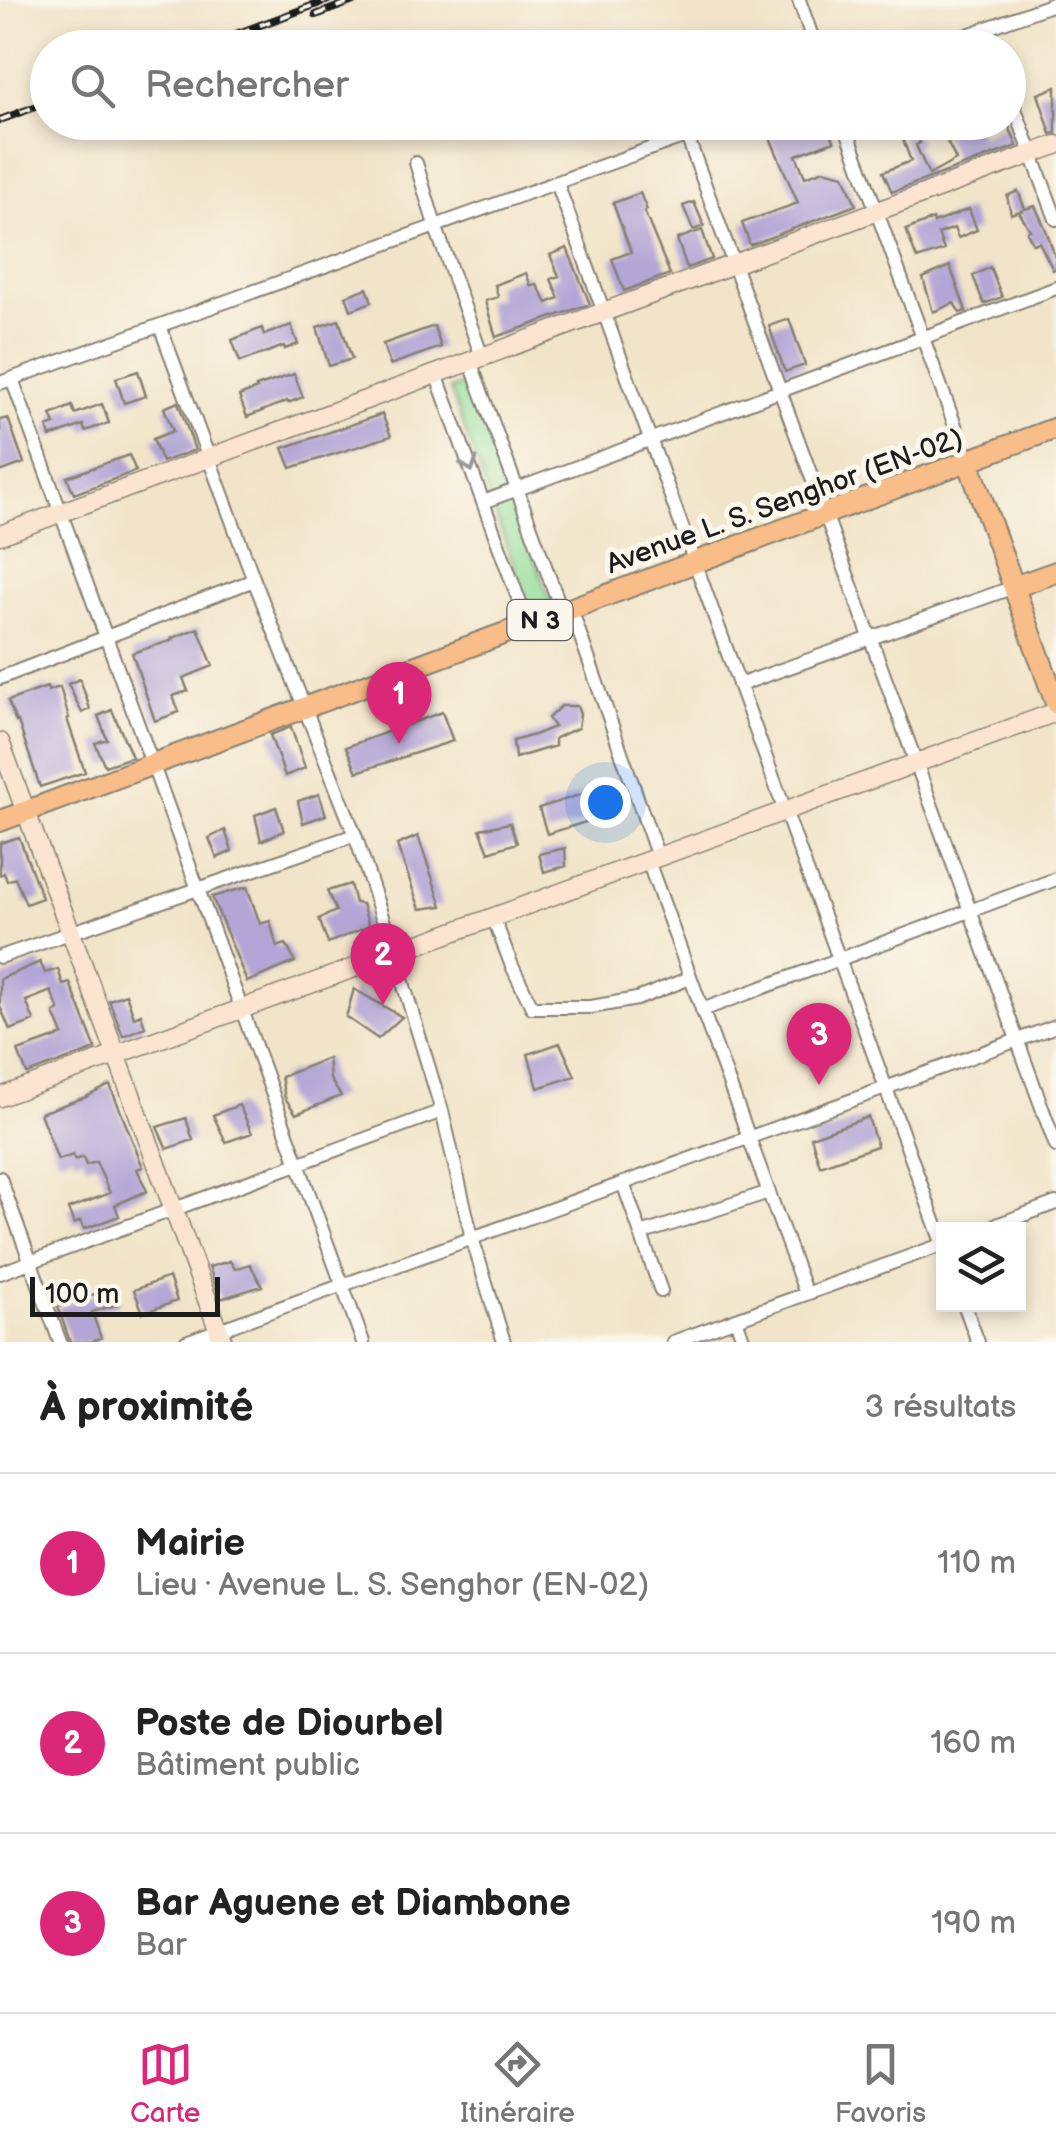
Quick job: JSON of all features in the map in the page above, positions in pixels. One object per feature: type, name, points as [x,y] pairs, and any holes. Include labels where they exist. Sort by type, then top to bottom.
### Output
[{"type":"main road","name":"Avenue L. S. Senghor (EN-02)","points":[[25,812],[1056,428]]},
{"type":"main road","points":[[968,461],[1056,702]]},
{"type":"main road","points":[[1014,587],[1056,572]]},
{"type":"main road","name":"N 3","points":[[0,821],[25,812]]},
{"type":"street","points":[[799,0],[810,30]]},
{"type":"street","points":[[981,30],[1056,3]]},
{"type":"street","points":[[1026,138],[1056,218]]},
{"type":"street","points":[[364,1342],[61,512],[6,381],[676,140]]},
{"type":"street","points":[[688,140],[1056,1146]]},
{"type":"street","points":[[851,140],[968,461]]},
{"type":"street","points":[[0,534],[1056,145]]},
{"type":"street","points":[[416,163],[518,489],[566,610],[690,978],[806,1294]]},
{"type":"street","points":[[557,183],[936,1227]]},
{"type":"street","points":[[483,502],[1056,288]]},
{"type":"street","points":[[160,326],[254,580],[355,835],[442,1112],[472,1238],[504,1342]]},
{"type":"street","points":[[436,374],[528,624]]},
{"type":"street","points":[[0,678],[254,580]]},
{"type":"street","points":[[739,685],[1014,587]]},
{"type":"street","points":[[0,1097],[1056,712]]},
{"type":"street","points":[[0,742],[221,1336]]},
{"type":"street","points":[[0,957],[355,835]]},
{"type":"street","points":[[702,1010],[1056,879]]},
{"type":"street","points":[[493,917],[532,1007],[591,1007],[638,999],[690,978]]},
{"type":"street","points":[[186,1342],[221,1336],[342,1285],[1056,1026]]},
{"type":"street","points":[[0,1273],[442,1112]]},
{"type":"street","points":[[0,1178],[60,1342]]},
{"type":"street","points":[[623,1183],[661,1291]]},
{"type":"street","points":[[641,1234],[769,1192]]},
{"type":"street","points":[[1005,1222],[1056,1203]]},
{"type":"street","points":[[674,1342],[936,1248]]},
{"type":"street","points":[[967,1312],[978,1342]]},
{"type":"street","points":[[736,1319],[744,1342]]},
{"type":"green space","points":[[471,382],[553,609],[532,616],[450,389]]},
{"type":"building","points":[[1056,87],[1056,133],[1051,134],[1038,94]]},
{"type":"building","points":[[771,140],[834,140],[796,155],[805,177],[824,170],[844,175],[856,205],[750,245],[742,223],[798,203]]},
{"type":"building","points":[[903,140],[919,140],[916,145],[929,175],[956,160],[946,140],[1015,140],[1017,146],[892,192],[883,172],[911,161]]},
{"type":"building","points":[[1018,191],[1025,209],[1035,206],[1046,230],[1056,260],[1053,270],[1039,242],[1033,244],[1027,232],[1030,230],[1019,212],[1023,210],[1011,214],[1007,196]]},
{"type":"building","points":[[640,193],[670,274],[624,291],[612,259],[631,252],[613,203]]},
{"type":"building","points":[[694,202],[704,226],[693,230],[683,206]]},
{"type":"building","points":[[969,209],[977,230],[958,238],[954,228],[938,234],[944,250],[917,259],[906,230]]},
{"type":"building","points":[[702,230],[712,259],[687,268],[677,239]]},
{"type":"building","points":[[567,248],[590,304],[496,337],[485,301],[498,297],[495,285],[526,273],[531,286],[537,285],[547,303],[559,298],[551,279],[559,276],[550,255]]},
{"type":"building","points":[[950,266],[966,311],[960,313],[954,303],[933,312],[923,278]]},
{"type":"building","points":[[990,267],[1002,297],[984,304],[973,276]]},
{"type":"building","points":[[367,288],[372,302],[351,310],[346,296]]},
{"type":"building","points":[[789,319],[805,365],[785,372],[769,326]]},
{"type":"building","points":[[339,320],[352,359],[329,366],[317,327]]},
{"type":"building","points":[[291,325],[298,344],[240,362],[232,340],[262,328],[264,335]]},
{"type":"building","points":[[434,326],[441,347],[390,365],[383,344]]},
{"type":"building","points":[[138,371],[146,396],[124,403],[116,378]]},
{"type":"building","points":[[294,374],[303,397],[247,417],[239,396]]},
{"type":"building","points":[[178,402],[195,450],[162,462],[153,439],[173,431],[164,408]]},
{"type":"building","points":[[102,404],[109,423],[85,431],[83,425],[50,437],[47,427],[55,424],[51,415],[72,406],[75,414]]},
{"type":"building","points":[[382,414],[391,436],[291,468],[283,448]]},
{"type":"building","points":[[8,418],[24,463],[0,472],[0,420]]},
{"type":"building","points":[[129,455],[136,471],[74,494],[67,477]]},
{"type":"building","points":[[198,628],[213,666],[183,678],[188,691],[173,696],[179,712],[155,721],[132,653]]},
{"type":"building","points":[[80,679],[90,709],[82,713],[68,684]]},
{"type":"building","points":[[47,687],[48,691],[60,687],[85,772],[40,787],[8,701]]},
{"type":"building","points":[[561,706],[577,706],[578,728],[555,738],[555,746],[515,758],[513,741],[554,727],[548,718]]},
{"type":"building","points":[[112,710],[132,757],[105,766],[95,743],[107,739],[98,716]]},
{"type":"building","points":[[442,712],[453,741],[357,772],[346,747]]},
{"type":"building","points":[[291,727],[305,768],[285,776],[270,735]]},
{"type":"building","points":[[604,787],[612,814],[547,834],[539,808]]},
{"type":"building","points":[[319,794],[326,815],[303,823],[298,801]]},
{"type":"building","points":[[276,807],[284,831],[261,841],[255,815]]},
{"type":"building","points":[[510,823],[517,843],[489,852],[480,829]]},
{"type":"building","points":[[225,830],[232,851],[217,858],[209,838]]},
{"type":"building","points":[[418,836],[442,906],[420,909],[397,845]]},
{"type":"building","points":[[19,837],[42,898],[26,904],[15,878],[7,881],[4,873],[0,875],[0,843]]},
{"type":"building","points":[[565,848],[566,866],[544,872],[539,854]]},
{"type":"building","points":[[350,884],[355,903],[362,904],[369,926],[328,943],[319,919],[336,911],[327,891]]},
{"type":"building","points":[[247,887],[260,924],[270,921],[277,947],[286,944],[295,962],[247,982],[212,897]]},
{"type":"building","points":[[40,962],[45,973],[58,969],[63,985],[70,983],[96,1049],[27,1074],[18,1051],[63,1035],[54,1013],[59,1010],[51,991],[26,1001],[34,1021],[10,1030],[0,1006],[0,979]]},
{"type":"building","points":[[354,989],[402,1017],[378,1039],[346,1017]]},
{"type":"building","points":[[126,994],[134,1017],[141,1014],[145,1027],[123,1036],[109,1000]]},
{"type":"building","points":[[560,1043],[575,1076],[538,1088],[528,1054]]},
{"type":"building","points":[[328,1058],[330,1079],[341,1096],[296,1114],[285,1098],[281,1077]]},
{"type":"building","points":[[110,1085],[143,1167],[137,1169],[147,1191],[115,1205],[119,1216],[84,1229],[80,1221],[74,1224],[68,1209],[110,1193],[96,1162],[86,1165],[83,1157],[75,1160],[73,1155],[58,1160],[40,1113]]},
{"type":"building","points":[[239,1105],[252,1133],[226,1142],[213,1115]]},
{"type":"building","points":[[868,1117],[877,1146],[820,1166],[811,1137]]},
{"type":"building","points":[[186,1118],[193,1140],[167,1149],[157,1127]]},
{"type":"building","points":[[230,1261],[235,1269],[250,1264],[262,1286],[220,1299],[209,1267]]},
{"type":"building","points":[[169,1277],[177,1301],[143,1313],[134,1290]]},
{"type":"building","points":[[114,1287],[119,1304],[92,1312],[101,1338],[70,1342],[58,1307]]},
{"type":"railway","points":[[247,30],[328,0]]},
{"type":"railway","points":[[316,15],[356,0]]},
{"type":"railway","points":[[0,120],[30,109]]},
{"type":"place","name":"Mairie","points":[[399,744]]},
{"type":"place","name":"Poste de Diourbel","points":[[383,1005]]},
{"type":"place","name":"Bar Aguene et Diambone","points":[[819,1085]]}]
